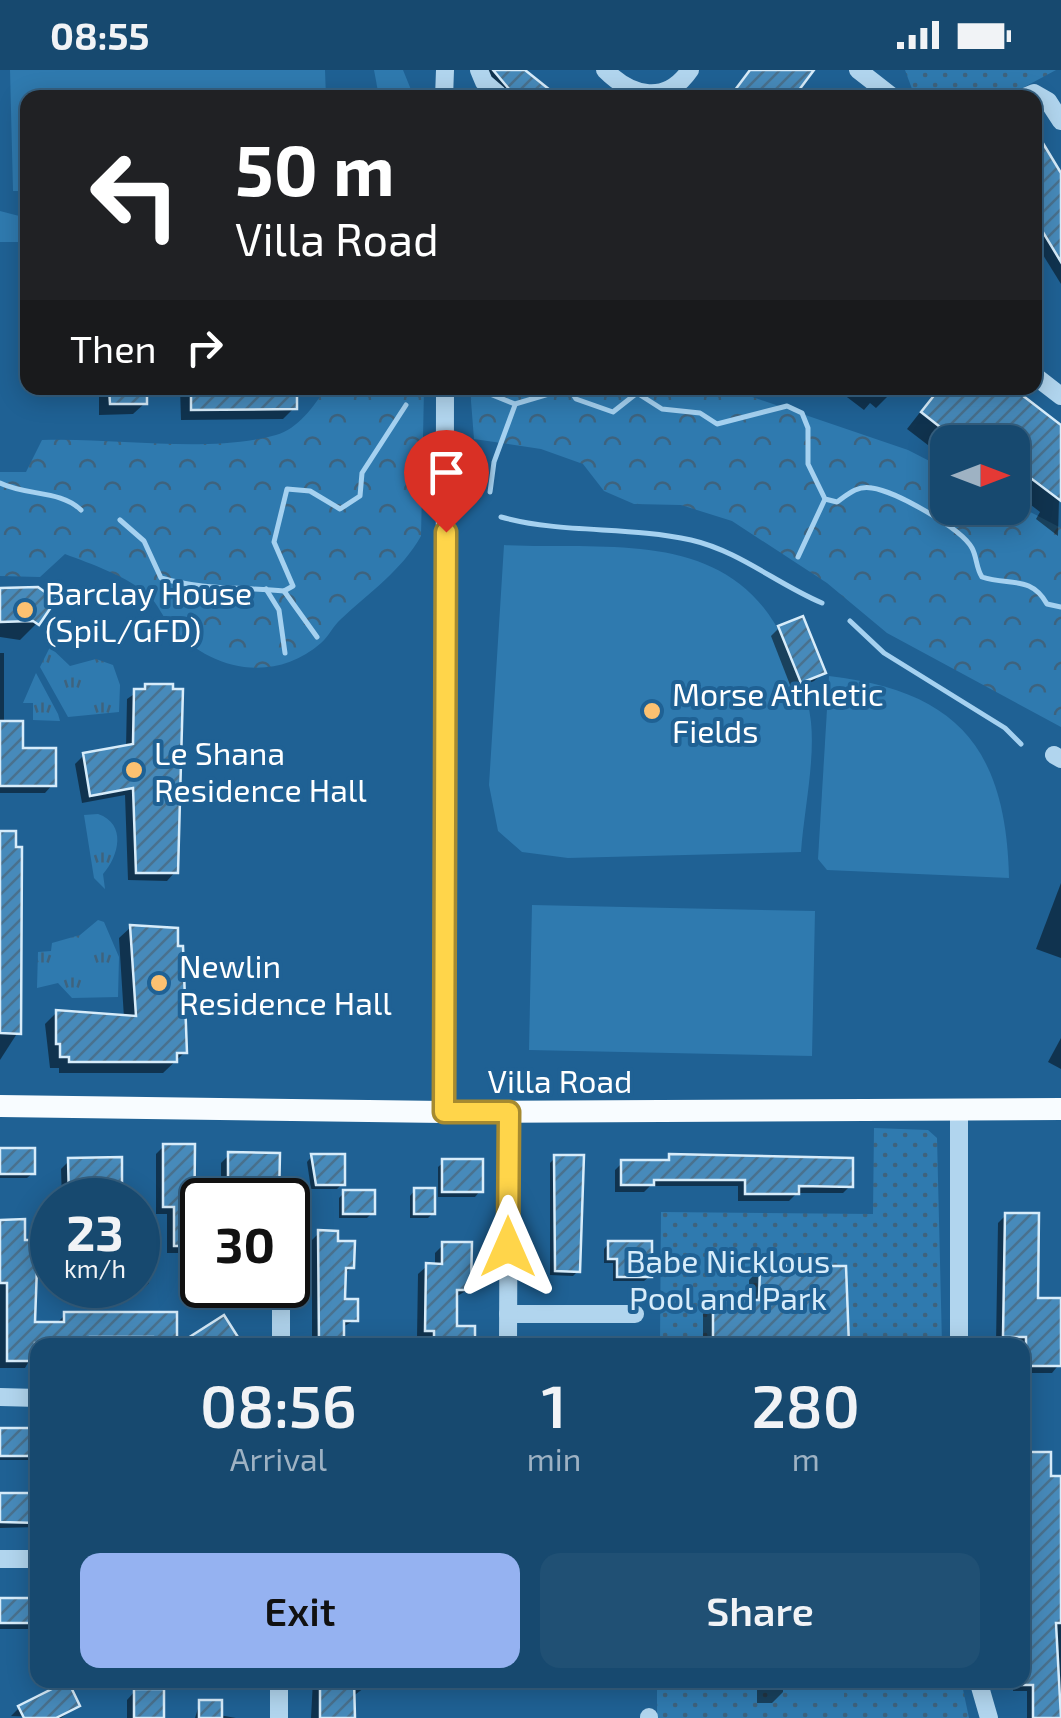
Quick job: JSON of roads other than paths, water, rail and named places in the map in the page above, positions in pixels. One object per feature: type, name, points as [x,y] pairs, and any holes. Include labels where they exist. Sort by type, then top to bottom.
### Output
[{"type":"main road","name":"Villa Road","points":[[0,1106],[444,1112],[1061,1110]]},
{"type":"street","points":[[605,70],[629,90]]},
{"type":"street","points":[[670,90],[690,70]]},
{"type":"street","points":[[858,70],[883,90]]},
{"type":"street","points":[[1042,98],[1061,122]]},
{"type":"street","points":[[444,1112],[445,395]]},
{"type":"street","points":[[958,1110],[959,1338]]},
{"type":"street","points":[[508,1338],[509,1112]]},
{"type":"street","points":[[281,1308],[281,1338]]},
{"type":"street","points":[[508,1314],[634,1314]]},
{"type":"street","points":[[0,1397],[30,1398]]},
{"type":"street","points":[[0,1559],[30,1559]]},
{"type":"street","points":[[278,1718],[279,1688]]},
{"type":"street","points":[[980,1688],[988,1718]]},
{"type":"waterway","points":[[492,395],[515,404],[545,395]]},
{"type":"waterway","points":[[573,395],[613,412],[634,395]]},
{"type":"waterway","points":[[640,395],[662,409],[700,413],[717,424],[787,406],[802,413],[808,428],[808,464],[825,499],[837,502],[867,487],[896,496],[942,521],[965,540],[974,551],[982,577],[1027,585],[1047,604],[1061,607]]},
{"type":"waterway","points":[[120,520],[144,541],[161,578],[206,586],[284,591],[293,586],[274,542],[287,489],[310,491],[340,509],[360,496],[362,473],[406,405]]},
{"type":"waterway","points":[[490,492],[494,462],[515,405]]},
{"type":"waterway","points":[[0,483],[64,499],[81,510]]},
{"type":"waterway","points":[[798,557],[825,499]]},
{"type":"waterway","points":[[501,517],[548,526],[691,540],[742,560],[822,603]]},
{"type":"waterway","points":[[266,589],[279,610],[285,653]]},
{"type":"waterway","points":[[284,591],[317,637]]},
{"type":"waterway","points":[[850,621],[884,653],[1005,728],[1021,744]]},
{"type":"place","name":"Barclay House (SpiL/GFD)","points":[[25,610]]},
{"type":"place","name":"Morse Athletic Fields","points":[[652,711]]},
{"type":"place","name":"Le Shana Residence Hall","points":[[134,770]]},
{"type":"place","name":"Newlin Residence Hall","points":[[159,983]]},
{"type":"park label","name":"Babe Nicklous Pool and Park","points":[[728,1278]]}]
